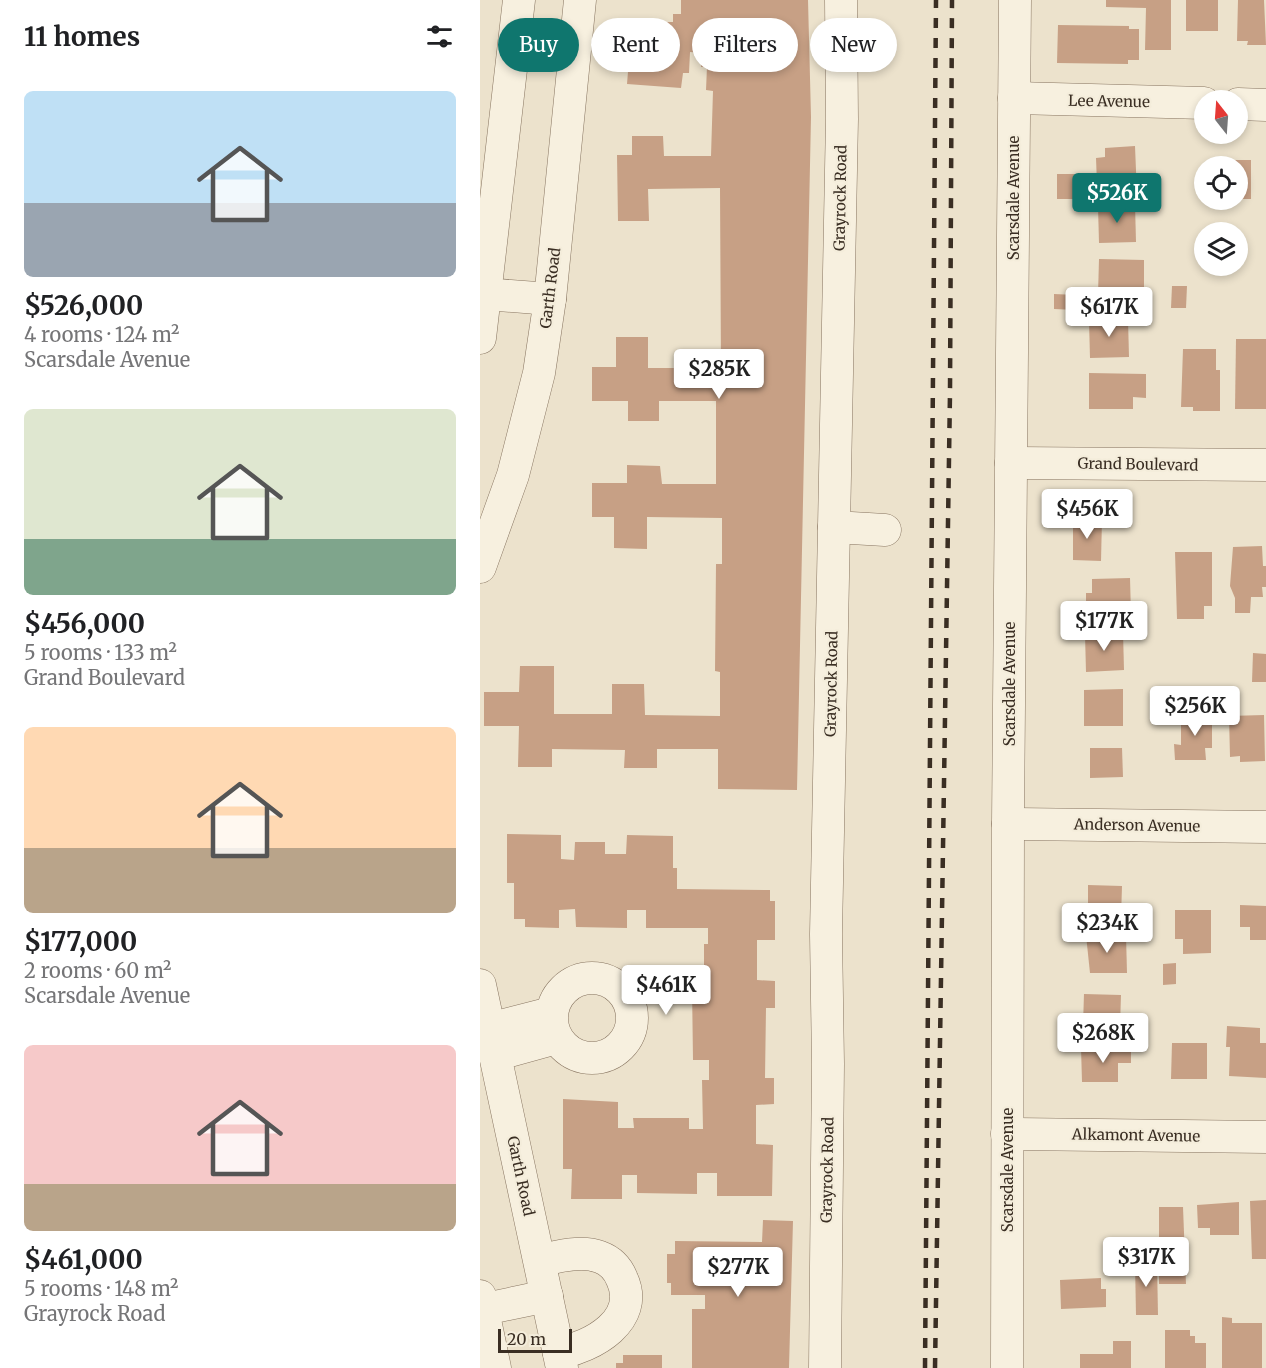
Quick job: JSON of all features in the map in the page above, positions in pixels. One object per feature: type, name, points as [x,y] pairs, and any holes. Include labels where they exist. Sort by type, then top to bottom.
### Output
[{"type":"street","points":[[480,338],[519,0]]},
{"type":"street","name":"Garth Road","points":[[480,567],[513,475],[539,373],[550,298],[580,0]]},
{"type":"street","name":"Grayrock Road","points":[[825,1368],[828,1064],[826,934],[842,118],[841,0]]},
{"type":"street","name":"Scarsdale Avenue","points":[[1006,1368],[1015,0]]},
{"type":"street","name":"Lee Avenue","points":[[1014,99],[1194,103]]},
{"type":"street","points":[[1248,104],[1266,105]]},
{"type":"street","points":[[485,294],[550,298]]},
{"type":"street","name":"Grand Boulevard","points":[[1011,463],[1266,465]]},
{"type":"street","points":[[834,527],[885,530]]},
{"type":"street","name":"Anderson Avenue","points":[[1008,824],[1266,827]]},
{"type":"street","name":"Garth Road","points":[[480,985],[561,1360]]},
{"type":"street","points":[[492,1042],[554,1025]]},
{"type":"street","name":"Alkamont Avenue","points":[[1007,1134],[1266,1137]]},
{"type":"street","points":[[540,1261],[561,1256],[599,1257],[612,1264],[626,1287],[622,1314],[616,1324],[602,1337],[561,1360]]},
{"type":"street","points":[[495,1368],[481,1305],[547,1296]]},
{"type":"building","points":[[681,0],[808,0],[811,117],[797,790],[718,789],[718,749],[657,749],[657,768],[624,768],[625,750],[552,749],[552,767],[518,767],[519,726],[484,726],[484,692],[519,692],[520,666],[554,666],[554,714],[612,714],[612,684],[644,684],[645,715],[720,716],[720,672],[715,671],[716,564],[722,564],[722,518],[647,517],[647,549],[614,548],[614,517],[592,517],[592,483],[627,483],[627,465],[660,466],[662,484],[716,484],[716,401],[659,401],[659,421],[628,421],[628,401],[592,401],[592,367],[616,367],[616,337],[648,337],[648,368],[721,368],[720,188],[648,189],[649,221],[618,221],[617,155],[632,155],[632,136],[663,136],[664,156],[711,156],[713,91],[706,90],[707,72],[798,72],[798,18],[692,18],[692,52],[690,52],[689,73],[683,73],[681,88],[627,84],[628,72],[680,72],[680,18],[673,18],[673,14],[681,14]]},
{"type":"building","points":[[1106,0],[1171,0],[1171,50],[1145,50],[1146,8],[1106,7]]},
{"type":"building","points":[[1186,0],[1218,0],[1218,31],[1186,31]]},
{"type":"building","points":[[1238,0],[1264,0],[1266,45],[1247,45],[1248,41],[1237,41]]},
{"type":"building","points":[[1058,25],[1129,26],[1129,29],[1139,29],[1139,60],[1128,60],[1128,64],[1057,63]]},
{"type":"building","points":[[1135,146],[1137,195],[1105,196],[1104,183],[1097,184],[1096,158],[1105,157],[1105,148]]},
{"type":"building","points":[[1248,160],[1251,160],[1251,199],[1248,199]]},
{"type":"building","points":[[1057,174],[1080,174],[1080,199],[1057,199]]},
{"type":"building","points":[[1135,204],[1136,242],[1099,243],[1098,206]]},
{"type":"building","points":[[1099,259],[1144,260],[1144,296],[1098,295]]},
{"type":"building","points":[[1172,286],[1187,286],[1186,308],[1171,308]]},
{"type":"building","points":[[1054,294],[1076,295],[1076,310],[1054,309]]},
{"type":"building","points":[[1128,319],[1129,357],[1090,358],[1089,320]]},
{"type":"building","points":[[1236,339],[1266,339],[1266,409],[1235,409]]},
{"type":"building","points":[[1183,349],[1216,349],[1216,370],[1220,370],[1220,411],[1193,411],[1193,407],[1181,407]]},
{"type":"building","points":[[1089,373],[1146,374],[1146,398],[1133,397],[1133,409],[1089,409]]},
{"type":"building","points":[[1073,519],[1102,519],[1101,561],[1073,560]]},
{"type":"building","points":[[1262,546],[1263,566],[1266,566],[1266,587],[1262,587],[1263,597],[1251,597],[1250,613],[1235,613],[1235,598],[1230,586],[1233,547]]},
{"type":"building","points":[[1175,552],[1212,552],[1212,606],[1204,606],[1204,619],[1177,619]]},
{"type":"building","points":[[1130,578],[1131,614],[1086,615],[1086,593],[1092,593],[1092,579]]},
{"type":"building","points":[[1123,632],[1124,670],[1086,672],[1085,634]]},
{"type":"building","points":[[1253,653],[1266,654],[1266,682],[1252,682]]},
{"type":"building","points":[[1123,689],[1123,726],[1084,726],[1084,690]]},
{"type":"building","points":[[1181,713],[1212,713],[1212,748],[1205,748],[1206,760],[1175,760],[1174,744],[1181,745]]},
{"type":"building","points":[[1264,715],[1265,761],[1240,762],[1240,756],[1230,757],[1229,716]]},
{"type":"building","points":[[1090,748],[1122,748],[1123,777],[1090,778]]},
{"type":"building","points":[[507,834],[561,835],[561,859],[574,860],[575,842],[605,842],[605,854],[626,854],[627,835],[673,836],[673,868],[677,868],[677,889],[770,890],[770,901],[775,901],[775,940],[757,940],[757,980],[775,981],[775,1008],[766,1008],[765,1078],[774,1078],[774,1104],[756,1105],[756,1144],[773,1145],[772,1196],[717,1196],[717,1173],[697,1173],[697,1194],[637,1193],[637,1175],[622,1175],[622,1199],[571,1199],[572,1169],[563,1169],[563,1099],[618,1102],[618,1128],[634,1128],[633,1118],[689,1118],[689,1129],[703,1129],[702,1080],[709,1080],[709,1060],[693,1060],[692,986],[710,986],[710,970],[704,970],[704,944],[708,944],[708,928],[646,928],[646,910],[627,910],[627,928],[576,927],[575,909],[559,910],[559,928],[525,927],[525,919],[514,919],[514,883],[507,883]]},
{"type":"building","points":[[1088,885],[1122,886],[1121,918],[1083,917],[1084,904],[1088,905]]},
{"type":"building","points":[[1240,905],[1266,906],[1266,940],[1250,940],[1250,927],[1240,927]]},
{"type":"building","points":[[1175,910],[1211,910],[1211,953],[1183,954],[1183,939],[1175,939]]},
{"type":"building","points":[[1086,935],[1126,935],[1127,973],[1090,973]]},
{"type":"building","points":[[1176,963],[1176,984],[1163,985],[1163,964]]},
{"type":"building","points":[[1084,994],[1121,995],[1120,1026],[1083,1025]]},
{"type":"building","points":[[1227,1026],[1260,1028],[1260,1043],[1266,1043],[1266,1078],[1229,1076],[1230,1047],[1226,1047]]},
{"type":"building","points":[[1172,1043],[1207,1043],[1207,1079],[1171,1079]]},
{"type":"building","points":[[1081,1047],[1131,1050],[1131,1063],[1118,1063],[1118,1082],[1082,1082]]},
{"type":"building","points":[[1266,1200],[1266,1259],[1252,1259],[1250,1201]]},
{"type":"building","points":[[1239,1202],[1239,1235],[1210,1235],[1210,1228],[1198,1228],[1197,1205]]},
{"type":"building","points":[[1159,1207],[1183,1207],[1186,1284],[1159,1284]]},
{"type":"building","points":[[763,1220],[793,1221],[789,1368],[692,1368],[692,1309],[705,1309],[705,1295],[671,1295],[671,1283],[667,1283],[667,1254],[675,1254],[675,1241],[762,1242]]},
{"type":"building","points":[[1135,1262],[1157,1262],[1158,1315],[1136,1315]]},
{"type":"building","points":[[1101,1278],[1101,1289],[1106,1289],[1106,1307],[1061,1309],[1060,1280]]},
{"type":"building","points":[[1222,1317],[1232,1318],[1232,1323],[1262,1323],[1262,1368],[1222,1368]]},
{"type":"building","points":[[1165,1330],[1190,1330],[1190,1336],[1195,1336],[1195,1343],[1206,1343],[1206,1368],[1165,1368]]},
{"type":"building","points":[[1113,1341],[1131,1341],[1131,1368],[1080,1368],[1080,1354],[1113,1354]]},
{"type":"building","points":[[623,1355],[662,1355],[662,1368],[616,1368],[616,1363],[623,1363]]},
{"type":"railway","points":[[925,1368],[936,0]]},
{"type":"railway","points":[[935,1368],[950,393],[952,0]]}]
